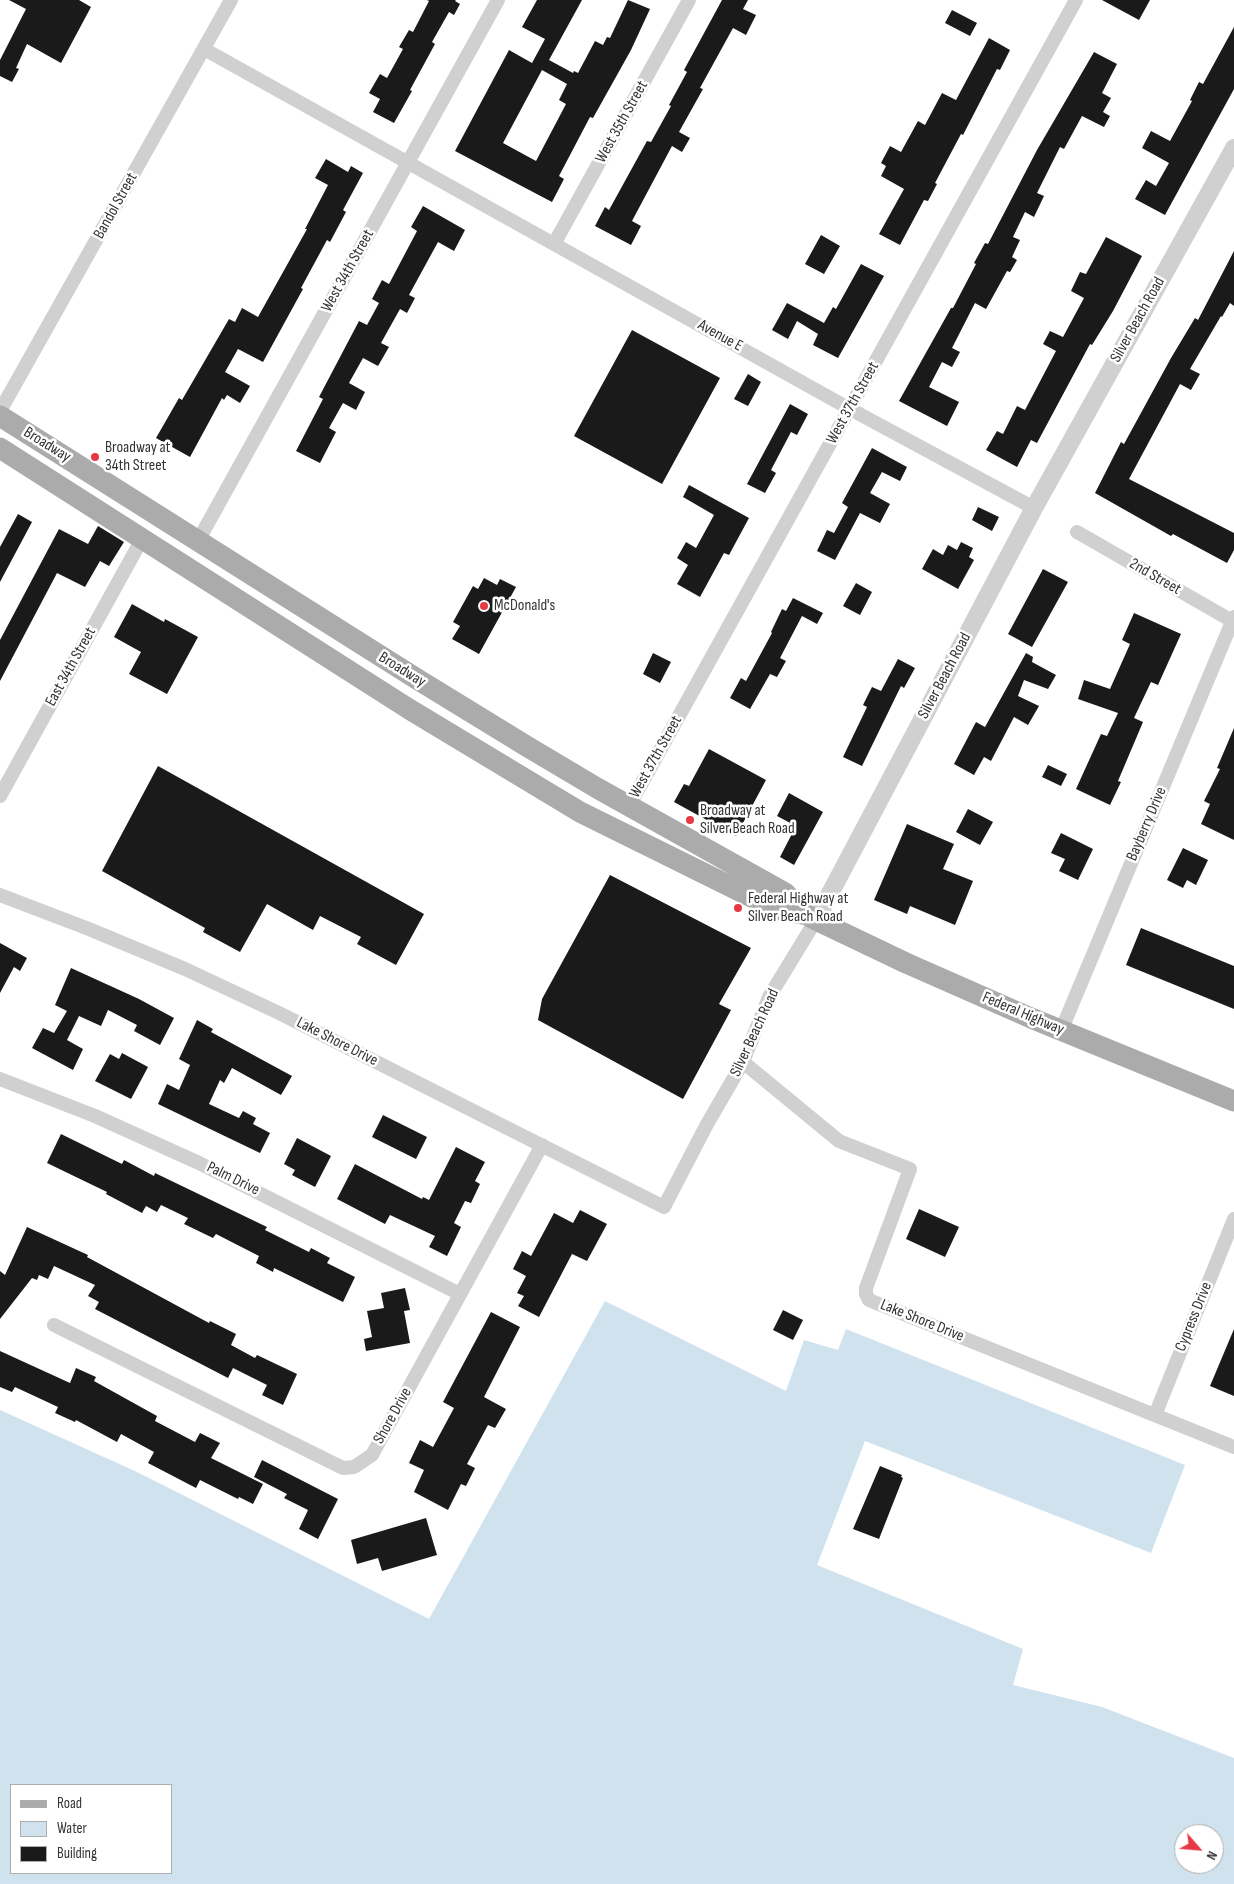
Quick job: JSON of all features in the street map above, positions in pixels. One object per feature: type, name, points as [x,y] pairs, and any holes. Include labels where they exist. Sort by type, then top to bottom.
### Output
[{"type":"main road","name":"Broadway","points":[[0,416],[528,747],[629,806],[786,893],[812,918]]},
{"type":"main road","name":"Broadway","points":[[0,448],[409,709],[580,812],[776,909],[812,918]]},
{"type":"main road","points":[[142,539],[198,541]]},
{"type":"main road","points":[[375,686],[386,680],[406,685],[508,749],[520,751],[528,747]]},
{"type":"main road","name":"Federal Highway","points":[[812,918],[906,963],[1061,1031],[1234,1101]]},
{"type":"street","name":"Bandol Street","points":[[0,411],[232,0]]},
{"type":"street","name":"West 34th Street","points":[[198,541],[498,0]]},
{"type":"street","name":"West 35th Street","points":[[554,244],[689,0]]},
{"type":"street","name":"West 37th Street","points":[[629,806],[1076,0]]},
{"type":"street","name":"Avenue E","points":[[204,49],[850,409],[1034,508]]},
{"type":"street","name":"Silver Beach Road","points":[[664,1207],[706,1126],[743,1062],[769,997],[1034,508],[1234,148]]},
{"type":"street","name":"2nd Street","points":[[1076,532],[1233,620]]},
{"type":"street","name":"East 34th Street","points":[[0,796],[142,539]]},
{"type":"street","name":"Bayberry Drive","points":[[1061,1031],[1233,620]]},
{"type":"street","name":"Lake Shore Drive","points":[[0,896],[89,929],[185,969],[262,1005],[664,1207]]},
{"type":"street","name":"Lake Shore Drive","points":[[743,1062],[839,1141],[910,1169],[866,1288],[869,1300],[1234,1446]]},
{"type":"street","name":"Palm Drive","points":[[0,1078],[95,1116],[199,1163],[460,1294]]},
{"type":"street","name":"Shore Drive","points":[[54,1325],[343,1468],[354,1467],[372,1455],[542,1145]]},
{"type":"street","name":"Cypress Drive","points":[[1155,1415],[1234,1219]]},
{"type":"water","points":[[605,1301],[786,1391],[804,1340],[838,1350],[846,1329],[1185,1465],[1151,1553],[865,1441],[817,1565],[1023,1649],[1013,1685],[1102,1707],[1234,1758],[1234,1884],[0,1884],[0,1410],[137,1472],[429,1619]]},
{"type":"building","points":[[9,0],[79,0],[91,7],[61,63],[27,44],[16,68],[19,69],[12,82],[0,76],[0,60],[26,9]]},
{"type":"building","points":[[427,0],[456,0],[460,4],[454,15],[449,12],[432,42],[435,44],[394,123],[373,112],[380,99],[369,93],[380,74],[387,78],[403,49],[399,47],[409,30],[413,32],[429,1]]},
{"type":"building","points":[[537,0],[582,0],[549,60],[573,73],[574,71],[578,73],[595,41],[603,45],[607,37],[610,38],[628,0],[650,9],[631,50],[593,118],[590,117],[559,176],[564,179],[552,202],[455,151],[509,50],[532,63],[545,39],[522,27]],"holes":[[[542,70],[567,84],[559,100],[566,104],[536,161],[503,143]]]},
{"type":"building","points":[[722,0],[748,0],[743,9],[756,15],[746,35],[733,28],[700,88],[703,89],[679,132],[690,138],[682,152],[672,146],[632,221],[641,226],[631,245],[595,226],[605,207],[609,210],[647,141],[651,142],[687,72],[684,70]]},
{"type":"building","points":[[1102,0],[1150,0],[1139,20]]},
{"type":"building","points":[[952,10],[977,23],[970,36],[945,23]]},
{"type":"building","points":[[1234,27],[1234,89],[1165,215],[1135,199],[1146,180],[1156,186],[1169,163],[1142,148],[1151,131],[1170,141],[1192,101],[1190,100],[1199,82],[1203,84]]},
{"type":"building","points":[[989,38],[1010,50],[1000,70],[997,69],[963,135],[961,134],[935,183],[937,184],[928,201],[924,200],[900,245],[879,234],[904,189],[881,176],[886,166],[881,163],[890,146],[901,152],[918,121],[925,125],[942,93],[956,100]]},
{"type":"building","points":[[1094,52],[1117,64],[1102,93],[1111,98],[1103,112],[1110,116],[1104,127],[1082,116],[1064,149],[1060,147],[1037,193],[1044,196],[1034,217],[1025,212],[1013,237],[1020,240],[1012,257],[1017,260],[1010,272],[1007,271],[986,309],[975,303],[952,348],[960,352],[952,367],[942,362],[929,387],[959,402],[947,426],[899,401],[951,308],[953,308],[985,243],[988,244],[1037,150]]},
{"type":"building","points":[[326,159],[348,172],[351,166],[363,173],[343,210],[346,212],[330,242],[327,240],[301,288],[303,289],[263,362],[238,349],[225,372],[250,386],[240,403],[227,395],[224,400],[222,398],[190,457],[156,438],[179,398],[182,400],[229,319],[235,322],[242,308],[258,317],[307,229],[305,229],[328,185],[315,178]]},
{"type":"building","points":[[423,206],[465,230],[454,251],[438,242],[409,295],[415,298],[407,313],[400,309],[381,343],[389,347],[378,366],[363,358],[349,383],[365,392],[356,410],[343,403],[329,428],[336,432],[320,463],[296,451],[323,399],[319,397],[359,321],[367,325],[379,303],[372,299],[382,280],[389,284],[417,231],[411,227]]},
{"type":"building","points":[[821,235],[840,246],[824,274],[805,264]]},
{"type":"building","points":[[1106,237],[1142,256],[1113,311],[1092,345],[1090,344],[1037,443],[1031,440],[1017,467],[986,450],[997,431],[1003,434],[1017,406],[1025,410],[1056,351],[1043,344],[1050,331],[1063,337],[1084,298],[1071,291],[1080,272],[1086,274]]},
{"type":"building","points":[[1234,251],[1234,306],[1230,303],[1190,369],[1200,374],[1191,390],[1180,384],[1129,479],[1234,533],[1234,550],[1227,563],[1173,534],[1171,536],[1095,493],[1121,442],[1124,444],[1171,358],[1195,318],[1198,320]]},
{"type":"building","points":[[861,264],[884,276],[838,358],[813,345],[818,334],[797,321],[788,339],[772,330],[787,303],[824,323],[833,307],[836,309]]},
{"type":"building","points":[[632,330],[720,378],[662,484],[574,436]]},
{"type":"building","points":[[748,374],[761,382],[748,406],[734,399]]},
{"type":"building","points":[[790,404],[808,414],[797,435],[791,432],[771,470],[776,473],[765,493],[747,484]]},
{"type":"building","points":[[872,448],[907,467],[900,481],[882,472],[870,493],[890,504],[880,523],[860,513],[835,560],[817,551],[827,530],[834,533],[848,507],[842,503]]},
{"type":"building","points":[[689,485],[749,518],[729,555],[724,553],[700,597],[677,584],[688,565],[677,558],[686,542],[696,548],[714,515],[683,497]]},
{"type":"building","points":[[978,507],[999,517],[992,531],[972,520]]},
{"type":"building","points":[[18,514],[32,522],[0,582],[0,547]]},
{"type":"building","points":[[98,526],[124,542],[109,566],[100,561],[85,587],[57,573],[0,681],[0,640],[59,529],[88,544]]},
{"type":"building","points":[[961,542],[973,548],[969,557],[974,560],[958,589],[922,569],[933,549],[943,555],[948,545],[957,550]]},
{"type":"building","points":[[1043,569],[1068,582],[1032,647],[1008,634]]},
{"type":"building","name":"McDonald's","points":[[484,578],[497,585],[500,579],[516,587],[479,654],[452,639],[460,626],[453,622],[473,586],[478,589]]},
{"type":"building","points":[[856,583],[872,592],[860,615],[843,606]]},
{"type":"building","points":[[793,598],[823,613],[817,624],[802,616],[780,658],[786,661],[777,677],[770,674],[750,709],[730,698],[741,678],[746,681],[772,633],[782,609],[786,611]]},
{"type":"building","points":[[132,604],[164,622],[165,619],[198,637],[167,694],[129,674],[141,652],[114,637]]},
{"type":"building","points":[[1134,613],[1181,634],[1158,685],[1151,682],[1134,718],[1143,722],[1118,781],[1121,782],[1110,805],[1076,789],[1101,734],[1107,736],[1118,713],[1078,699],[1084,680],[1110,689],[1130,644],[1122,640]]},
{"type":"building","points":[[653,653],[671,662],[660,683],[643,674]]},
{"type":"building","points":[[1026,653],[1033,657],[1032,662],[1056,675],[1048,689],[1024,680],[1018,696],[1039,706],[1028,725],[1014,717],[991,761],[984,757],[974,775],[954,764],[976,722],[985,727]]},
{"type":"building","points":[[898,659],[915,668],[904,688],[901,686],[862,766],[843,757],[867,707],[863,705],[872,687],[881,691]]},
{"type":"building","points":[[1234,728],[1234,840],[1201,824],[1210,804],[1204,801],[1220,769],[1217,768]]},
{"type":"building","points":[[709,749],[766,780],[736,836],[674,802],[684,784],[689,786]]},
{"type":"building","points":[[1048,765],[1067,774],[1061,786],[1042,777]]},
{"type":"building","points":[[158,766],[424,914],[396,965],[357,944],[361,937],[320,916],[313,930],[267,904],[240,952],[203,932],[205,928],[102,871]]},
{"type":"building","points":[[789,793],[823,812],[794,865],[780,857],[796,826],[777,816]]},
{"type":"building","points":[[968,809],[993,822],[980,845],[956,832]]},
{"type":"building","points":[[907,824],[954,844],[943,869],[973,881],[955,925],[910,906],[907,914],[874,900]]},
{"type":"building","points":[[1061,833],[1093,849],[1078,880],[1059,871],[1065,859],[1051,853]]},
{"type":"building","points":[[1183,848],[1208,860],[1196,885],[1187,880],[1183,888],[1167,880]]},
{"type":"building","points":[[610,875],[751,948],[719,1004],[731,1010],[683,1099],[538,1020],[542,999]]},
{"type":"building","points":[[1141,928],[1234,966],[1234,1009],[1126,965]]},
{"type":"building","points":[[0,943],[27,958],[20,971],[14,967],[0,993]]},
{"type":"building","points":[[71,968],[139,999],[174,1018],[160,1045],[134,1031],[137,1025],[108,1010],[101,1026],[79,1016],[67,1040],[83,1049],[73,1070],[32,1048],[43,1028],[54,1033],[67,1011],[55,1005]]},
{"type":"building","points":[[197,1020],[213,1029],[211,1032],[292,1076],[281,1095],[232,1068],[224,1083],[220,1080],[209,1104],[239,1118],[243,1111],[256,1118],[253,1124],[270,1133],[260,1153],[158,1104],[167,1084],[179,1090],[190,1065],[179,1059]]},
{"type":"building","points":[[122,1053],[148,1067],[131,1099],[95,1081],[110,1054],[119,1059]]},
{"type":"building","points":[[383,1115],[427,1137],[416,1159],[372,1137]]},
{"type":"building","points":[[61,1134],[122,1164],[124,1160],[154,1176],[155,1173],[267,1227],[265,1230],[309,1252],[311,1248],[330,1258],[327,1263],[355,1277],[343,1302],[274,1268],[273,1272],[256,1263],[259,1256],[216,1234],[213,1238],[184,1224],[188,1218],[161,1205],[157,1212],[146,1206],[142,1213],[106,1194],[107,1192],[47,1163]]},
{"type":"building","points":[[297,1138],[331,1156],[315,1187],[292,1175],[295,1170],[284,1164]]},
{"type":"building","points":[[456,1147],[485,1162],[475,1181],[480,1184],[471,1203],[465,1201],[454,1223],[461,1227],[447,1256],[429,1247],[435,1236],[390,1215],[385,1224],[337,1199],[355,1164],[422,1199],[423,1197],[429,1200]]},
{"type":"building","points":[[919,1209],[959,1227],[945,1257],[906,1239]]},
{"type":"building","points":[[580,1210],[607,1224],[587,1261],[572,1254],[539,1317],[518,1306],[524,1296],[517,1293],[526,1276],[513,1269],[522,1251],[531,1256],[554,1213],[573,1223]]},
{"type":"building","points":[[27,1227],[88,1255],[87,1257],[209,1323],[210,1321],[236,1334],[231,1345],[255,1358],[257,1355],[297,1374],[283,1405],[262,1395],[267,1385],[233,1368],[228,1378],[95,1309],[99,1302],[88,1296],[95,1285],[54,1266],[48,1279],[39,1275],[37,1280],[32,1278],[0,1319],[0,1271],[5,1275]]},
{"type":"building","points":[[405,1288],[410,1310],[404,1311],[410,1343],[366,1351],[364,1339],[372,1337],[367,1311],[384,1308],[381,1293]]},
{"type":"building","points":[[783,1310],[803,1320],[793,1340],[773,1330]]},
{"type":"building","points":[[491,1312],[520,1327],[484,1397],[506,1409],[495,1428],[488,1425],[467,1464],[475,1468],[466,1486],[461,1484],[448,1510],[414,1492],[424,1470],[409,1463],[420,1440],[433,1447],[454,1408],[443,1402]]},
{"type":"building","points":[[1234,1329],[1234,1396],[1210,1386]]},
{"type":"building","points":[[0,1351],[70,1383],[76,1368],[96,1377],[94,1381],[157,1416],[155,1421],[195,1442],[200,1433],[220,1443],[211,1458],[263,1484],[253,1504],[239,1497],[238,1499],[200,1480],[196,1488],[148,1463],[154,1452],[121,1434],[117,1442],[76,1420],[75,1422],[55,1413],[58,1407],[15,1387],[12,1392],[0,1387]]},
{"type":"building","points":[[262,1460],[338,1499],[318,1539],[299,1529],[308,1510],[284,1498],[287,1494],[254,1477]]},
{"type":"building","points":[[880,1466],[902,1475],[901,1477],[903,1478],[879,1539],[853,1529]]},
{"type":"building","points":[[426,1518],[437,1555],[382,1571],[378,1558],[357,1564],[351,1540]]},
{"type":"place","name":"Broadway at 34th Street","points":[[95,457]]},
{"type":"place","name":"McDonald's","points":[[484,606]]},
{"type":"place","name":"Broadway at Silver Beach Road","points":[[690,820]]},
{"type":"place","name":"Federal Highway at Silver Beach Road","points":[[738,908]]}]
